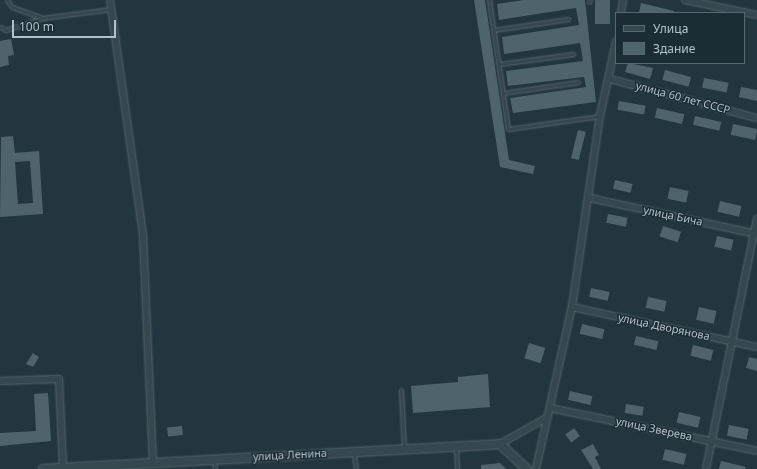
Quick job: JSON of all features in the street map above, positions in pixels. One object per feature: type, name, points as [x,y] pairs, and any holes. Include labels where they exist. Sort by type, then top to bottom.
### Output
[{"type":"street","points":[[110,0],[143,235],[148,464]]},
{"type":"street","points":[[621,12],[623,0]]},
{"type":"street","points":[[685,0],[743,12]]},
{"type":"street","points":[[745,12],[757,15]]},
{"type":"street","points":[[536,469],[572,307],[590,198],[600,116],[610,79],[615,48]]},
{"type":"street","name":"улица 60 лет СССР","points":[[610,79],[757,118]]},
{"type":"street","name":"улица Бича","points":[[590,198],[756,234]]},
{"type":"street","points":[[706,469],[756,234],[757,219]]},
{"type":"street","name":"улица Дворянова","points":[[572,307],[757,347]]},
{"type":"street","points":[[0,381],[59,379],[63,468]]},
{"type":"street","name":"улица Зверева","points":[[550,408],[757,451]]},
{"type":"street","points":[[527,469],[500,444],[548,417]]},
{"type":"street","name":"улица Ленина","points":[[43,469],[500,444]]},
{"type":"lane","points":[[7,0],[12,7],[42,18]]},
{"type":"lane","points":[[489,0],[508,129],[600,116]]},
{"type":"lane","points":[[0,27],[6,30],[42,18],[111,9]]},
{"type":"lane","points":[[494,30],[568,19]]},
{"type":"lane","points":[[499,64],[573,54]]},
{"type":"lane","points":[[503,93],[578,82]]},
{"type":"lane","points":[[401,390],[404,449]]},
{"type":"lane","points":[[456,446],[458,469]]},
{"type":"lane","points":[[354,451],[356,469]]},
{"type":"lane","points":[[214,459],[215,469]]},
{"type":"building","points":[[474,0],[485,0],[509,160],[535,166],[533,174],[500,167]]},
{"type":"building","points":[[524,0],[585,0],[596,102],[513,113],[510,98],[586,87],[584,77],[508,86],[506,71],[583,61],[580,43],[504,54],[502,37],[579,25],[576,8],[499,20],[497,4]]},
{"type":"building","points":[[595,0],[610,0],[610,24],[595,24]]},
{"type":"building","points":[[641,3],[674,11],[674,12],[639,12]]},
{"type":"building","points":[[11,39],[14,55],[8,56],[9,65],[0,67],[0,41]]},
{"type":"building","points":[[628,64],[653,68],[650,79],[625,72]]},
{"type":"building","points":[[665,70],[691,77],[688,87],[662,80]]},
{"type":"building","points":[[704,78],[729,83],[727,93],[702,88]]},
{"type":"building","points":[[741,87],[757,90],[757,101],[739,97]]},
{"type":"building","points":[[619,101],[646,106],[644,115],[617,110]]},
{"type":"building","points":[[657,108],[684,114],[682,124],[655,118]]},
{"type":"building","points":[[695,116],[721,122],[719,131],[693,125]]},
{"type":"building","points":[[733,124],[757,129],[755,140],[731,135]]},
{"type":"building","points":[[578,130],[586,132],[579,160],[571,158]]},
{"type":"building","points":[[13,136],[15,153],[39,151],[43,214],[0,217],[1,137]],"holes":[[[30,161],[33,203],[18,204],[15,162]]]},
{"type":"building","points":[[615,180],[633,184],[631,193],[613,189]]},
{"type":"building","points":[[670,187],[689,191],[686,203],[668,199]]},
{"type":"building","points":[[720,201],[741,206],[739,217],[718,212]]},
{"type":"building","points":[[608,214],[628,218],[626,227],[606,223]]},
{"type":"building","points":[[663,226],[681,232],[678,242],[660,236]]},
{"type":"building","points":[[717,236],[734,240],[731,251],[715,247]]},
{"type":"building","points":[[591,288],[610,292],[608,301],[589,297]]},
{"type":"building","points":[[648,297],[667,301],[664,312],[646,308]]},
{"type":"building","points":[[699,307],[717,311],[714,324],[696,320]]},
{"type":"building","points":[[582,324],[604,329],[602,339],[580,334]]},
{"type":"building","points":[[636,336],[658,341],[656,350],[634,345]]},
{"type":"building","points":[[529,343],[545,348],[541,363],[524,358]]},
{"type":"building","points":[[693,345],[713,350],[711,361],[690,356]]},
{"type":"building","points":[[33,353],[39,357],[33,367],[26,364]]},
{"type":"building","points":[[749,357],[757,359],[757,371],[746,368]]},
{"type":"building","points":[[488,374],[490,407],[413,413],[411,386],[458,382],[458,377]]},
{"type":"building","points":[[570,391],[592,396],[590,405],[568,400]]},
{"type":"building","points":[[48,393],[51,441],[0,446],[0,433],[36,431],[34,394]]},
{"type":"building","points":[[626,404],[644,407],[642,416],[625,413]]},
{"type":"building","points":[[679,412],[700,417],[698,428],[677,423]]},
{"type":"building","points":[[729,425],[749,429],[747,440],[727,436]]},
{"type":"building","points":[[182,426],[183,435],[168,437],[167,428]]},
{"type":"building","points":[[574,428],[580,436],[571,443],[565,435]]},
{"type":"building","points":[[593,444],[599,455],[595,457],[601,469],[593,469],[581,450]]},
{"type":"building","points":[[665,449],[686,454],[684,465],[663,460]]},
{"type":"building","points":[[721,461],[746,467],[745,469],[719,469]]},
{"type":"building","points":[[500,463],[506,469],[481,469],[481,465]]}]
